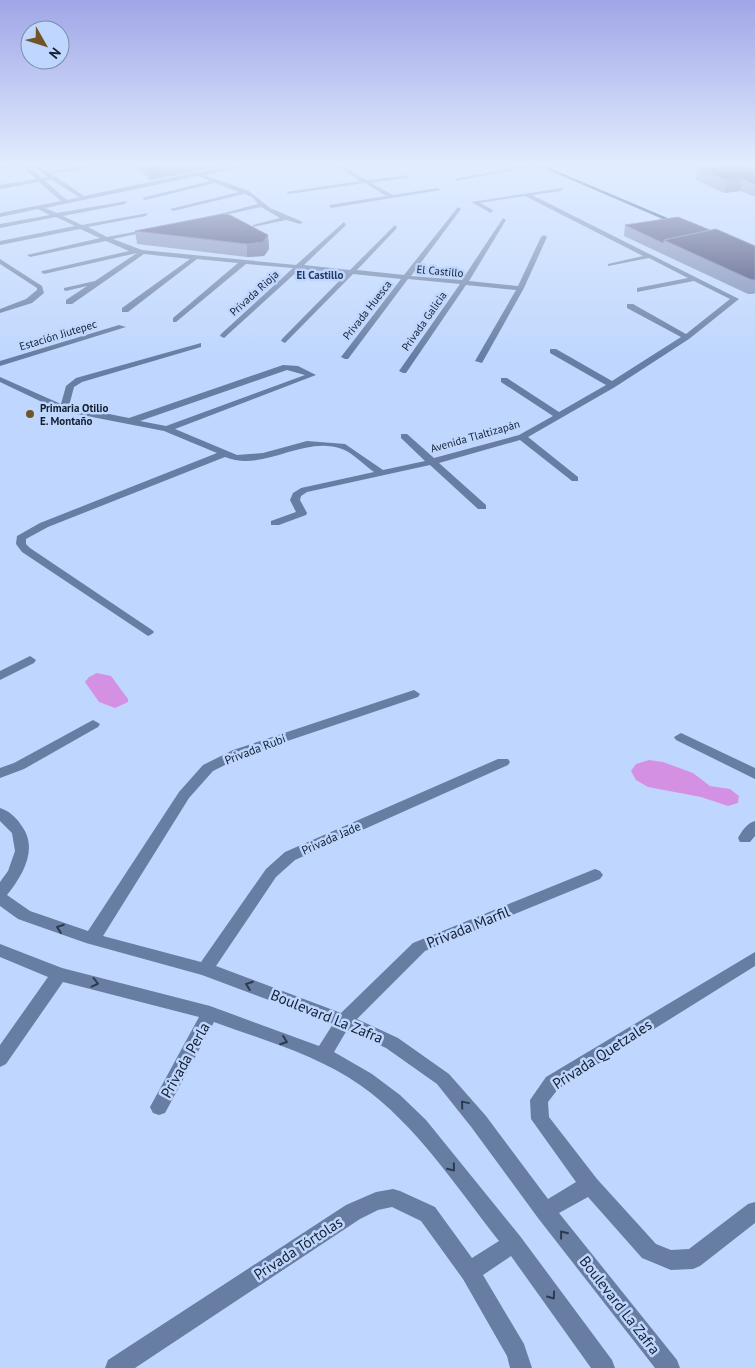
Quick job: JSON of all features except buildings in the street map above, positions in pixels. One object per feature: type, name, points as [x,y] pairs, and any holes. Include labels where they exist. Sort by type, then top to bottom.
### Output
[{"type":"street","points":[[0,243],[62,230]]},
{"type":"street","name":"El Castillo","points":[[88,230],[139,252],[520,288]]},
{"type":"street","points":[[30,255],[148,230]]},
{"type":"street","name":"Privada Rioja","points":[[224,336],[338,230]]},
{"type":"street","points":[[285,341],[391,230]]},
{"type":"street","name":"Privada Huesca","points":[[345,357],[443,230]]},
{"type":"street","name":"Privada Galicia","points":[[403,371],[464,283],[497,230]]},
{"type":"street","points":[[597,230],[696,279]]},
{"type":"street","points":[[609,236],[618,234]]},
{"type":"street","points":[[479,361],[520,288],[544,237]]},
{"type":"street","points":[[44,272],[139,252]]},
{"type":"street","points":[[69,302],[139,252]]},
{"type":"street","points":[[610,264],[651,256]]},
{"type":"street","points":[[124,310],[196,257]]},
{"type":"street","points":[[0,261],[40,287],[41,291],[30,301],[0,311]]},
{"type":"street","points":[[176,320],[245,261]]},
{"type":"street","points":[[640,290],[696,279]]},
{"type":"street","name":"Avenida Tlaltizapán","points":[[275,523],[302,513],[295,500],[296,495],[304,490],[432,462],[522,437],[559,416],[612,385],[686,336],[735,299],[696,279]]},
{"type":"street","points":[[66,288],[96,283]]},
{"type":"street","points":[[630,306],[686,336]]},
{"type":"street","name":"Estación Jiutepec","points":[[0,364],[122,327]]},
{"type":"street","points":[[64,409],[70,386],[79,380],[198,346]]},
{"type":"street","points":[[553,351],[612,385]]},
{"type":"street","points":[[130,421],[286,367],[295,368],[312,375],[167,429]]},
{"type":"street","points":[[0,379],[39,399],[64,409],[167,429],[236,458],[263,456],[307,444],[328,445],[345,447],[380,472]]},
{"type":"street","points":[[504,380],[559,416]]},
{"type":"street","points":[[404,436],[482,507]]},
{"type":"street","points":[[522,437],[575,479]]},
{"type":"street","points":[[148,632],[26,550],[21,544],[21,538],[44,525],[223,454]]},
{"type":"street","points":[[0,676],[30,660]]},
{"type":"street","name":"Privada Rubí","points":[[92,939],[184,795],[208,768],[238,753],[414,694]]},
{"type":"street","points":[[0,773],[19,766],[93,724]]},
{"type":"street","points":[[681,737],[755,774]]},
{"type":"street","name":"Privada Jade","points":[[205,969],[271,873],[290,856],[503,762]]},
{"type":"street","points":[[0,813],[12,820],[22,836],[23,855],[15,876],[0,893]]},
{"type":"street","points":[[745,838],[755,826]]},
{"type":"street","name":"Privada Marfil","points":[[323,1055],[344,1021],[368,995],[419,947],[595,875]]},
{"type":"street","name":"Boulevard La Zafra","points":[[0,898],[24,915],[92,939],[205,969],[344,1021],[392,1043],[443,1079],[480,1122],[545,1211],[669,1368]]},
{"type":"street","points":[[0,950],[60,974],[210,1012],[323,1055],[366,1079],[394,1101],[419,1126],[513,1243],[604,1368]]},
{"type":"street","name":"Privada Quetzales","points":[[755,958],[552,1083],[539,1100],[540,1119],[590,1185],[649,1251],[671,1260],[693,1259],[755,1211]]},
{"type":"street","points":[[0,1059],[60,974]]},
{"type":"street","name":"Privada Perla","points":[[159,1107],[210,1012]]},
{"type":"street","points":[[545,1211],[590,1185]]},
{"type":"street","name":"Privada Tórtolas","points":[[116,1368],[354,1212],[376,1201],[393,1198],[428,1214],[470,1272],[516,1352],[521,1368]]},
{"type":"street","points":[[470,1272],[513,1243]]},
{"type":"shaded area","points":[[97,673],[111,676],[128,699],[128,702],[115,708],[99,702],[85,682],[89,677]]},
{"type":"shaded area","points":[[649,760],[663,762],[693,773],[710,786],[730,789],[739,796],[738,803],[728,806],[701,797],[648,787],[636,780],[631,771],[636,764]]},
{"type":"place","name":"Primaria Otilio E. Montaño","points":[[30,414]]},
{"type":"district","name":"El Castillo","points":[[320,275]]}]
